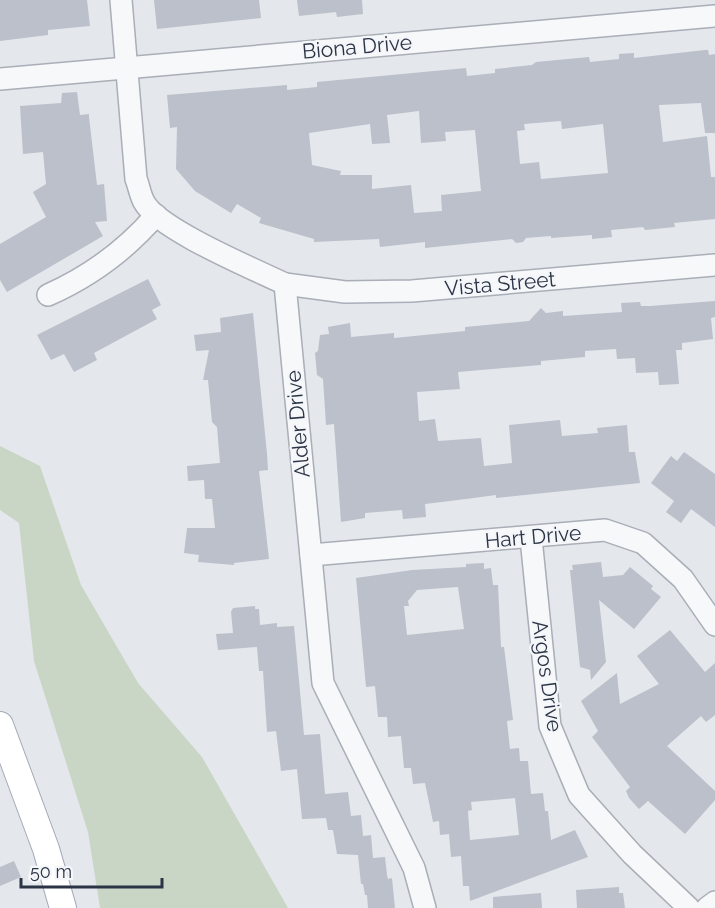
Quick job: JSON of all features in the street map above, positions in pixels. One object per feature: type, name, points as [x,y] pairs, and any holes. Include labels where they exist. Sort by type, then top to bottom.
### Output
[{"type":"main road","points":[[0,725],[46,849],[63,908]]},
{"type":"street","points":[[121,0],[136,179],[144,202],[156,215],[198,242],[285,284]]},
{"type":"street","name":"Biona Drive","points":[[0,79],[126,66],[715,16]]},
{"type":"street","points":[[48,295],[82,280],[136,237],[156,215]]},
{"type":"street","name":"Vista Street","points":[[285,284],[345,292],[412,291],[715,265]]},
{"type":"street","name":"Alder Drive","points":[[285,284],[323,683],[414,868],[425,908]]},
{"type":"street","name":"Hart Drive","points":[[311,555],[605,530],[643,543],[683,579],[715,625]]},
{"type":"street","name":"Argos Drive","points":[[531,538],[550,726],[579,795],[632,854],[689,908]]},
{"type":"street","points":[[707,908],[715,902]]},
{"type":"green space","points":[[0,446],[40,466],[81,585],[138,683],[202,757],[288,908],[100,908],[88,832],[34,661],[19,523],[0,510]]},
{"type":"building","points":[[0,0],[87,0],[90,26],[48,30],[48,35],[0,41]]},
{"type":"building","points":[[154,0],[259,0],[261,18],[157,29]]},
{"type":"building","points":[[297,0],[362,0],[363,14],[337,17],[336,12],[299,16]]},
{"type":"building","points":[[705,50],[708,50],[709,55],[715,54],[715,133],[705,133],[701,103],[659,105],[663,142],[707,136],[711,177],[715,177],[715,219],[674,223],[675,227],[611,230],[612,237],[592,239],[592,235],[551,238],[551,236],[526,238],[523,242],[516,243],[512,239],[425,248],[425,242],[380,247],[379,239],[314,242],[314,239],[259,223],[261,218],[237,204],[231,213],[195,191],[176,169],[177,127],[170,128],[167,95],[287,85],[287,90],[317,87],[317,82],[466,68],[467,76],[495,73],[495,69],[532,65],[536,62],[589,57],[590,62],[619,59],[619,54],[634,53],[634,58]],"holes":[[[419,111],[421,143],[446,141],[445,132],[475,130],[481,191],[441,195],[442,211],[414,213],[411,185],[372,189],[372,175],[340,175],[341,171],[312,165],[309,133],[370,124],[372,144],[390,143],[387,115]],[[561,121],[562,129],[603,124],[608,173],[541,179],[539,162],[520,164],[517,131],[525,130],[524,124]]]},
{"type":"building","points":[[77,92],[80,115],[89,114],[97,185],[104,184],[107,221],[95,222],[103,236],[7,292],[0,280],[0,244],[46,217],[33,192],[46,184],[43,152],[23,154],[20,106],[61,103],[62,93]]},
{"type":"building","points":[[148,279],[161,305],[152,310],[157,319],[94,353],[97,360],[74,372],[64,354],[51,360],[37,335]]},
{"type":"building","points":[[715,301],[715,317],[711,318],[713,339],[682,343],[682,350],[676,350],[679,384],[659,385],[658,372],[636,373],[635,358],[617,359],[616,349],[585,351],[585,357],[541,361],[541,365],[458,372],[460,389],[417,392],[419,421],[435,419],[438,441],[481,438],[484,466],[512,463],[509,425],[560,420],[562,436],[598,433],[597,428],[627,425],[629,452],[635,452],[640,483],[496,498],[496,495],[425,504],[426,517],[403,519],[402,510],[365,513],[365,518],[341,522],[334,424],[326,425],[323,379],[317,375],[315,353],[318,351],[320,335],[329,334],[328,327],[350,323],[351,337],[394,333],[394,338],[465,331],[465,327],[529,321],[541,308],[546,313],[563,311],[563,316],[622,312],[621,303],[640,302],[641,306],[650,306]]},
{"type":"building","points":[[253,313],[267,454],[268,470],[259,471],[269,559],[234,563],[234,565],[198,562],[199,555],[184,553],[187,528],[215,528],[212,499],[205,499],[204,480],[188,481],[187,466],[220,463],[217,427],[212,422],[208,380],[203,380],[209,350],[196,351],[194,335],[221,332],[220,318]]},
{"type":"building","points":[[684,452],[715,474],[715,527],[691,509],[681,523],[666,512],[674,501],[651,483],[671,456],[677,461]]},
{"type":"building","points":[[601,562],[603,577],[623,575],[630,567],[653,586],[651,589],[661,597],[634,629],[599,600],[606,662],[591,680],[590,670],[580,667],[570,570],[573,570],[572,565]]},
{"type":"building","points":[[484,563],[484,569],[491,568],[493,585],[498,585],[501,647],[504,647],[513,720],[507,721],[510,749],[519,748],[520,761],[528,761],[531,794],[543,793],[545,811],[548,811],[551,840],[575,830],[588,857],[470,901],[469,886],[463,886],[461,856],[451,857],[449,834],[440,835],[439,821],[433,822],[425,783],[413,784],[411,768],[404,768],[401,736],[388,737],[387,717],[378,717],[375,686],[366,687],[356,578],[412,570],[466,567],[466,564]],"holes":[[[458,587],[464,629],[407,635],[404,606],[409,606],[408,601],[417,590]],[[515,798],[519,835],[470,840],[468,811],[472,810],[471,802]]]},
{"type":"building","points":[[255,606],[255,609],[259,609],[260,625],[277,623],[277,627],[294,626],[304,735],[320,734],[325,794],[348,792],[351,816],[361,815],[363,836],[371,835],[373,858],[385,857],[388,879],[392,878],[395,908],[368,908],[367,895],[361,884],[358,855],[337,854],[333,830],[328,830],[326,818],[302,819],[297,769],[281,771],[276,731],[267,732],[263,671],[259,671],[257,647],[218,650],[216,634],[233,633],[231,612],[233,608]]},
{"type":"building","points":[[670,630],[705,672],[715,663],[715,715],[706,722],[701,716],[667,746],[715,791],[715,800],[685,834],[648,801],[639,809],[629,798],[626,791],[630,787],[592,737],[598,731],[581,701],[617,673],[620,704],[659,684],[637,656]]},
{"type":"building","points":[[14,861],[21,877],[0,886],[0,867]]},
{"type":"building","points":[[619,887],[619,893],[623,893],[625,908],[577,908],[576,890]]},
{"type":"building","points":[[541,893],[542,908],[493,908],[493,897]]}]
